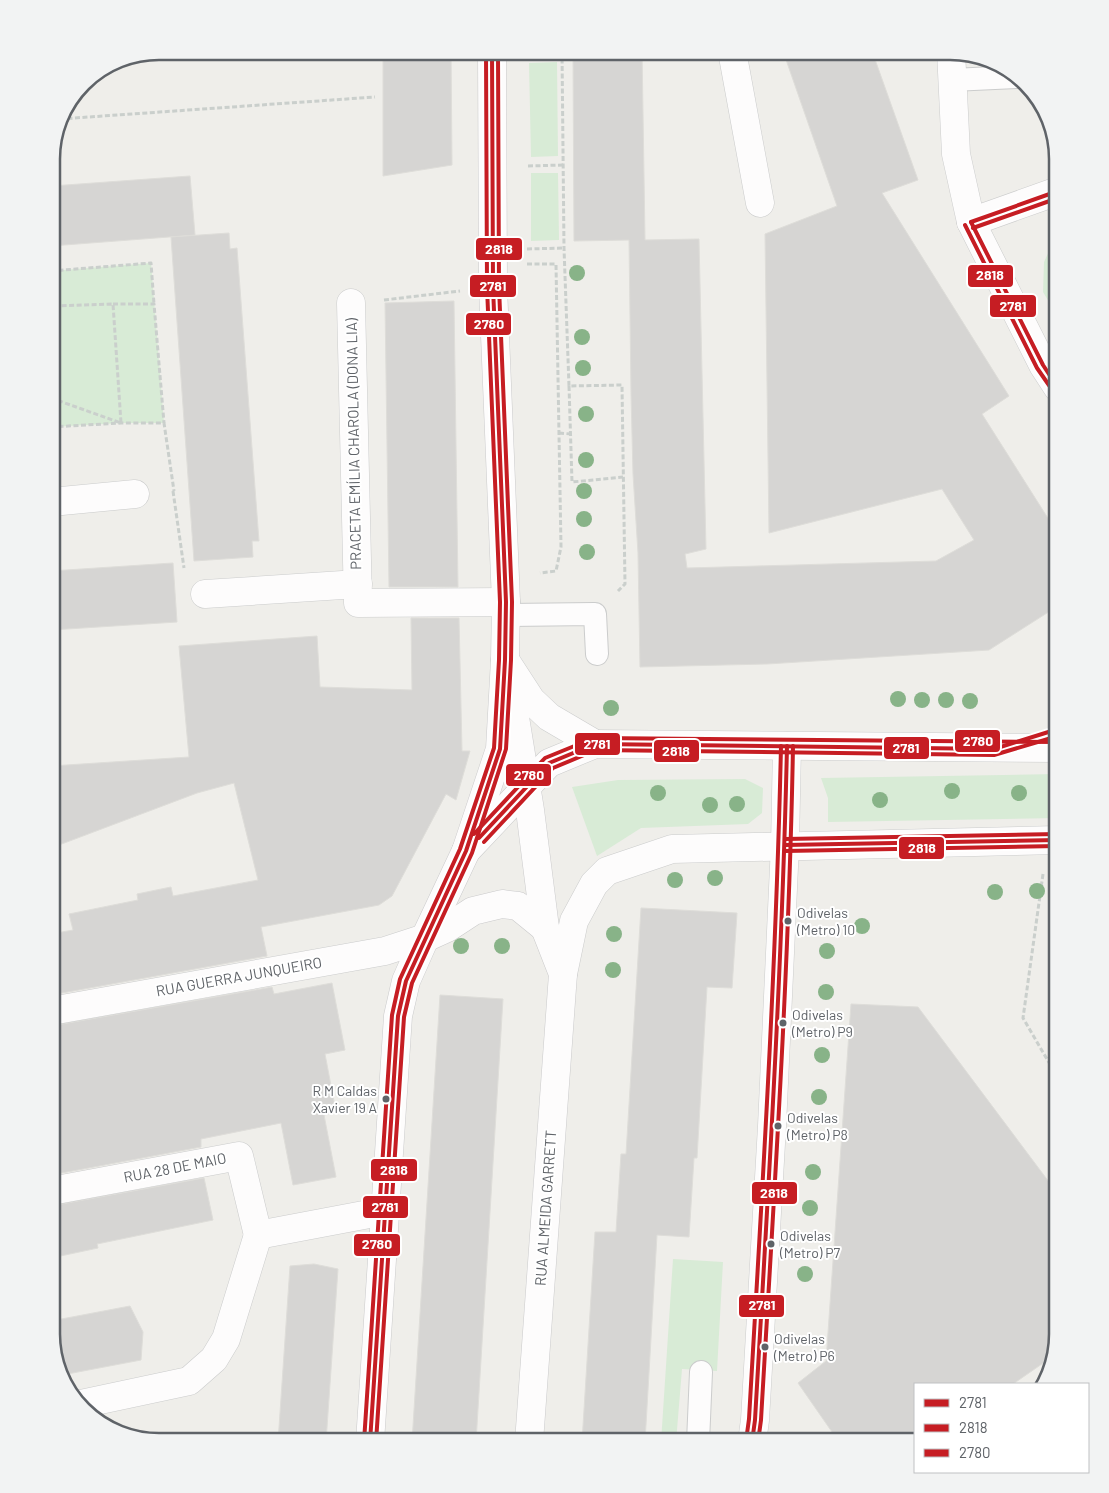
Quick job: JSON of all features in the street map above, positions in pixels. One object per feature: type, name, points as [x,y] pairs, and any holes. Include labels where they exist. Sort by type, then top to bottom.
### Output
[{"type":"street","points":[[371,1433],[398,1016],[406,981],[466,852],[500,749],[505,660],[513,610],[493,287],[492,60]]},
{"type":"street","points":[[734,60],[760,203]]},
{"type":"street","points":[[951,60],[956,154],[971,222],[1049,374]]},
{"type":"street","points":[[971,222],[1049,194]]},
{"type":"street","name":"PRACETA EMÍLIA CHAROLA (DONA LIA)","points":[[351,303],[358,603],[513,610]]},
{"type":"street","points":[[60,501],[135,494]]},
{"type":"street","name":"PRACETA EMÍLIA CHAROLA (DONA LIA)","points":[[205,594],[358,584]]},
{"type":"street","points":[[505,660],[531,700],[549,717],[595,744]]},
{"type":"street","name":"RUA ALMEIDA GARRETT","points":[[505,660],[528,798],[545,928],[562,974]]},
{"type":"street","points":[[994,749],[1049,733]]},
{"type":"street","points":[[466,852],[528,798],[548,763],[595,744],[1049,748]]},
{"type":"street","points":[[753,1433],[759,1358],[785,845],[787,746]]},
{"type":"street","points":[[785,845],[1049,840]]},
{"type":"street","name":"RUA ALMEIDA GARRETT","points":[[530,1433],[562,974],[574,921],[594,884],[607,871],[672,849],[785,845]]},
{"type":"street","name":"RUA GUERRA JUNQUEIRO","points":[[60,1009],[385,951],[425,938],[447,928],[473,910],[502,904],[518,906],[545,928]]},
{"type":"street","name":"RUA 28 DE MAIO","points":[[60,1189],[239,1156],[258,1235]]},
{"type":"street","points":[[88,1403],[189,1381],[214,1359],[226,1339],[258,1235],[385,1212]]},
{"type":"lane","points":[[952,80],[1008,78]]},
{"type":"lane","points":[[513,610],[595,614],[597,654]]},
{"type":"lane","points":[[698,1433],[701,1372]]},
{"type":"path","points":[[562,60],[564,248],[572,482],[623,478]]},
{"type":"path","points":[[69,118],[375,97]]},
{"type":"path","points":[[522,166],[563,165]]},
{"type":"path","points":[[524,256],[524,249],[564,248]]},
{"type":"path","points":[[60,270],[150,263],[164,423],[187,596],[205,594]]},
{"type":"path","points":[[513,610],[527,576],[556,571],[561,548],[556,264],[523,264]]},
{"type":"path","points":[[351,303],[493,287]]},
{"type":"path","points":[[113,304],[121,423]]},
{"type":"path","points":[[60,306],[154,304]]},
{"type":"path","points":[[569,386],[622,385],[625,584],[595,614]]},
{"type":"path","points":[[60,401],[121,423]]},
{"type":"path","points":[[60,427],[164,423]]},
{"type":"path","points":[[559,434],[571,434]]},
{"type":"path","points":[[135,494],[174,491]]},
{"type":"path","points":[[1049,864],[1023,1018],[1049,1063]]},
{"type":"green space","points":[[557,62],[558,156],[531,157],[529,63]]},
{"type":"green space","points":[[531,173],[558,173],[559,240],[531,241]]},
{"type":"green space","points":[[1049,251],[1049,302],[1043,292],[1044,262]]},
{"type":"green space","points":[[151,263],[164,423],[60,426],[60,270]]},
{"type":"green space","points":[[1049,774],[1049,818],[828,822],[828,798],[821,778]]},
{"type":"green space","points":[[745,779],[763,788],[762,813],[748,824],[641,828],[597,856],[572,787],[618,780]]},
{"type":"green space","points":[[673,1259],[723,1262],[717,1371],[682,1369],[677,1433],[662,1433]]},
{"type":"building","points":[[383,60],[451,60],[452,165],[383,176]]},
{"type":"building","points":[[573,60],[642,60],[645,240],[699,239],[706,549],[685,554],[687,568],[936,561],[974,540],[942,489],[769,533],[765,234],[837,206],[786,60],[875,60],[918,180],[882,193],[1009,396],[982,414],[1049,520],[1049,612],[989,650],[767,664],[640,667],[638,553],[633,474],[629,240],[574,241]]},
{"type":"building","points":[[190,176],[195,235],[60,245],[60,185]]},
{"type":"building","points":[[229,233],[230,249],[237,248],[259,541],[252,541],[253,557],[194,561],[171,237]]},
{"type":"building","points":[[454,301],[458,587],[389,587],[385,303]]},
{"type":"building","points":[[173,563],[177,622],[60,629],[60,570]]},
{"type":"building","points":[[411,618],[459,618],[462,751],[470,751],[456,800],[446,794],[392,896],[379,905],[261,927],[267,956],[60,993],[60,932],[73,930],[69,914],[138,900],[137,894],[171,887],[173,896],[258,880],[234,783],[197,793],[60,845],[60,765],[189,757],[179,646],[317,636],[320,687],[412,690]]},
{"type":"building","points":[[641,908],[737,913],[732,988],[707,987],[697,1158],[694,1158],[689,1237],[657,1235],[646,1433],[583,1433],[595,1232],[616,1232],[621,1154],[626,1154]]},
{"type":"building","points":[[332,983],[345,1050],[325,1054],[336,1112],[324,1115],[336,1177],[293,1185],[281,1123],[201,1139],[201,1147],[60,1173],[60,1024],[272,987],[274,994]]},
{"type":"building","points":[[440,995],[503,999],[477,1433],[413,1433]]},
{"type":"building","points":[[851,1004],[918,1007],[1049,1182],[1049,1334],[1046,1360],[1014,1383],[914,1383],[914,1433],[833,1433],[798,1383],[826,1361]]},
{"type":"building","points":[[204,1178],[213,1220],[97,1244],[98,1248],[60,1256],[60,1204]]},
{"type":"building","points":[[314,1264],[338,1269],[327,1433],[279,1433],[290,1266]]},
{"type":"building","points":[[130,1306],[143,1332],[141,1360],[69,1374],[63,1360],[60,1319]]},
{"type":"transit line","name":"2780","points":[[365,1433],[392,1015],[400,979],[460,849],[494,748],[500,602],[487,287],[486,60]]},
{"type":"transit line","name":"2781","points":[[371,1433],[398,1016],[406,981],[466,851],[500,749],[506,602],[493,287],[492,60]]},
{"type":"transit line","name":"2818","points":[[377,1433],[404,1017],[412,983],[472,853],[506,749],[512,602],[499,287],[498,60]]},
{"type":"transit line","name":"2781","points":[[971,222],[1049,194]]},
{"type":"transit line","name":"2818","points":[[973,228],[1049,201]]},
{"type":"transit line","name":"2781","points":[[971,222],[1049,374]]},
{"type":"transit line","name":"2818","points":[[965,225],[1037,368],[1049,385]]},
{"type":"transit line","name":"2781","points":[[479,838],[549,763],[595,744],[994,749],[1049,732]]},
{"type":"transit line","name":"2780","points":[[474,834],[545,758],[594,738],[1049,742]]},
{"type":"transit line","name":"2818","points":[[484,842],[553,768],[596,750],[994,755],[1049,739]]},
{"type":"transit line","name":"2780","points":[[747,1433],[768,1083],[776,915],[781,746]]},
{"type":"transit line","name":"2781","points":[[753,1433],[774,1083],[782,915],[787,746]]},
{"type":"transit line","name":"2818","points":[[759,1433],[780,1083],[788,915],[793,746]]},
{"type":"transit line","name":"2780","points":[[785,839],[1049,834]]},
{"type":"transit line","name":"2781","points":[[785,845],[1049,840]]},
{"type":"transit line","name":"2818","points":[[785,851],[1049,846]]},
{"type":"place","name":"Odivelas (Metro) 10","points":[[788,921]]},
{"type":"place","name":"Odivelas (Metro) P9","points":[[783,1023]]},
{"type":"place","name":"R M Caldas Xavier 19 A","points":[[386,1099]]},
{"type":"place","name":"Odivelas (Metro) P8","points":[[778,1126]]},
{"type":"place","name":"Odivelas (Metro) P7","points":[[771,1244]]},
{"type":"place","name":"Odivelas (Metro) P6","points":[[765,1347]]}]
